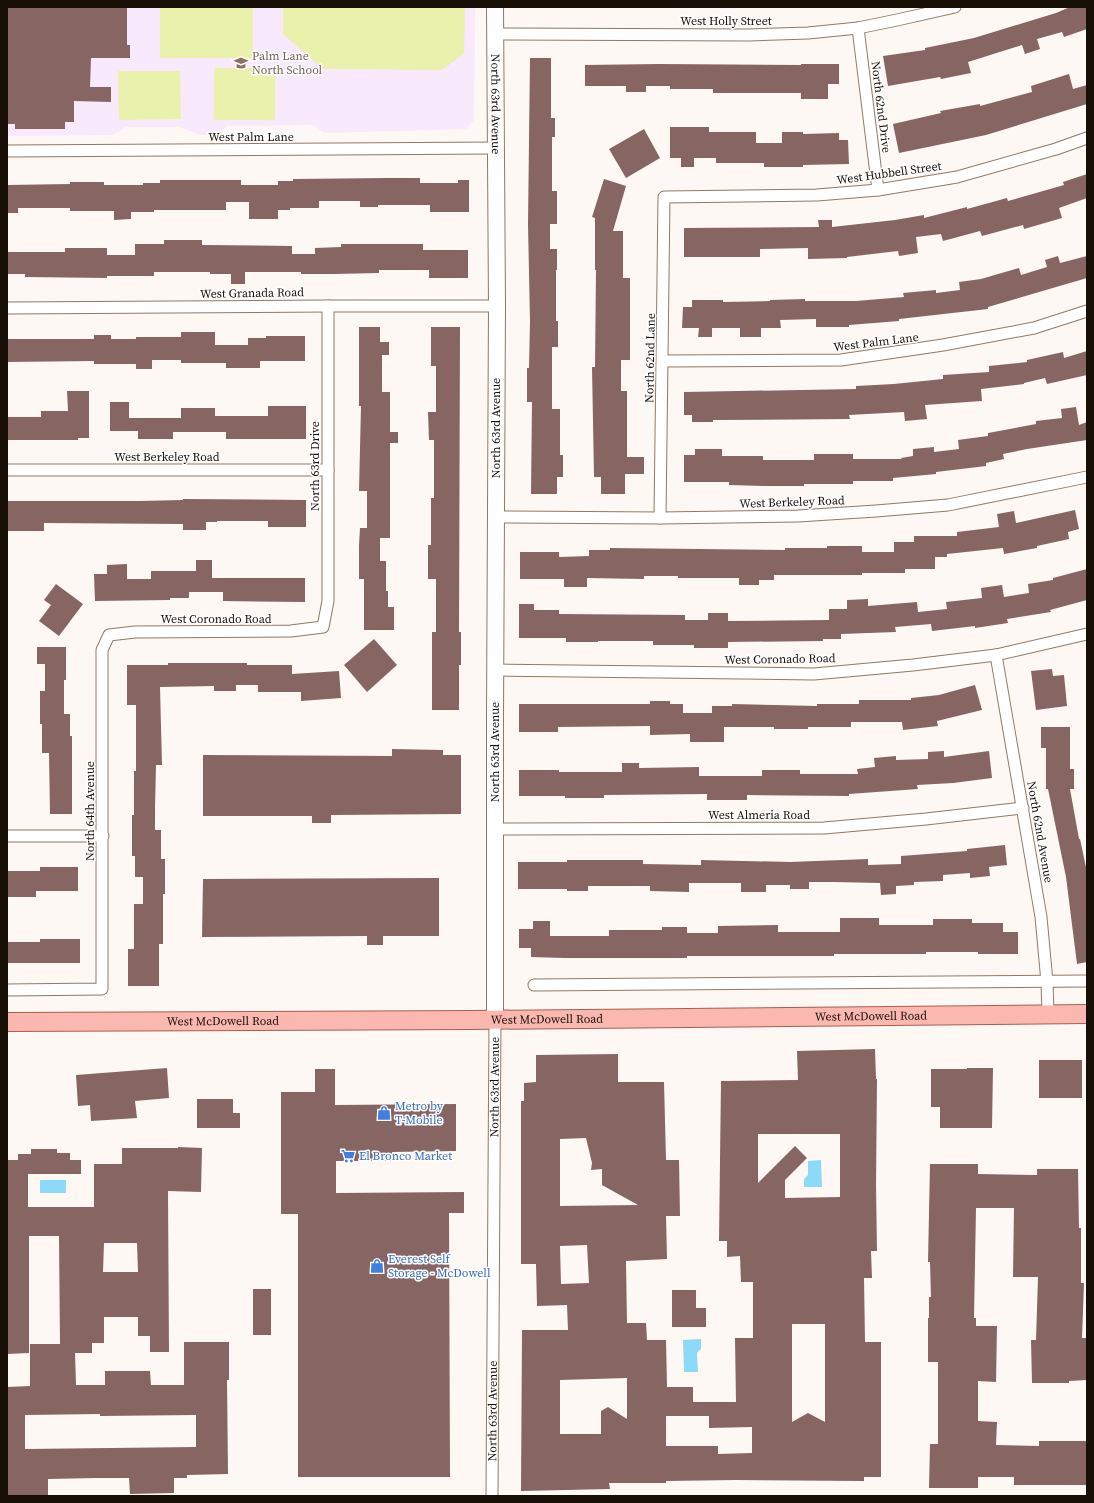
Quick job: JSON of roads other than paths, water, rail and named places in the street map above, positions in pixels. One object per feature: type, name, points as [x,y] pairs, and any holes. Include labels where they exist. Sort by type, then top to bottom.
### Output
[{"type":"main road","name":"West McDowell Road","points":[[7,1022],[1087,1014]]},
{"type":"street","name":"North 63rd Avenue","points":[[492,1496],[497,306],[495,7]]},
{"type":"street","name":"West Holly Street","points":[[496,34],[749,35],[808,33],[858,28],[955,7]]},
{"type":"street","name":"North 62nd Drive","points":[[858,28],[878,190]]},
{"type":"street","name":"West Hubbell Street","points":[[664,197],[817,195],[878,190],[957,177],[1087,138]]},
{"type":"street","name":"West Palm Lane","points":[[7,151],[496,148]]},
{"type":"street","name":"North 62nd Lane","points":[[660,518],[664,197]]},
{"type":"street","name":"North 63rd Drive","points":[[322,627],[328,601],[328,306]]},
{"type":"street","name":"West Granada Road","points":[[7,308],[497,306]]},
{"type":"street","name":"West Palm Lane","points":[[663,361],[842,360],[936,346],[1034,328],[1087,311]]},
{"type":"street","name":"West Berkeley Road","points":[[7,470],[328,470]]},
{"type":"street","name":"West Berkeley Road","points":[[496,517],[660,518],[798,516],[876,511],[948,505],[1087,477]]},
{"type":"street","name":"West Coronado Road","points":[[109,635],[135,632],[291,632],[322,627]]},
{"type":"street","name":"West Coronado Road","points":[[495,670],[814,674],[913,666],[996,655],[1087,634]]},
{"type":"street","name":"North 64th Avenue","points":[[7,990],[102,989],[102,650],[109,635]]},
{"type":"street","name":"North 62nd Avenue","points":[[996,655],[1041,917],[1047,982],[1048,1014]]},
{"type":"street","name":"West Almeria Road","points":[[495,829],[824,828],[926,819],[1023,808]]},
{"type":"street","points":[[7,836],[103,836]]},
{"type":"street","points":[[534,985],[1087,981]]},
{"type":"water","points":[[821,1160],[822,1187],[804,1187],[804,1179],[808,1175],[808,1161]]},
{"type":"water","points":[[40,1180],[66,1180],[66,1193],[40,1193]]},
{"type":"water","points":[[701,1339],[701,1349],[697,1353],[698,1372],[684,1372],[683,1340]]},
{"type":"place","name":"Palm Lane North School","points":[[241,63]]},
{"type":"place","name":"Metro by T-Mobile","points":[[384,1113]]},
{"type":"place","name":"El Bronco Market","points":[[348,1156]]},
{"type":"place","name":"Everest Self Storage - McDowell","points":[[377,1266]]}]
